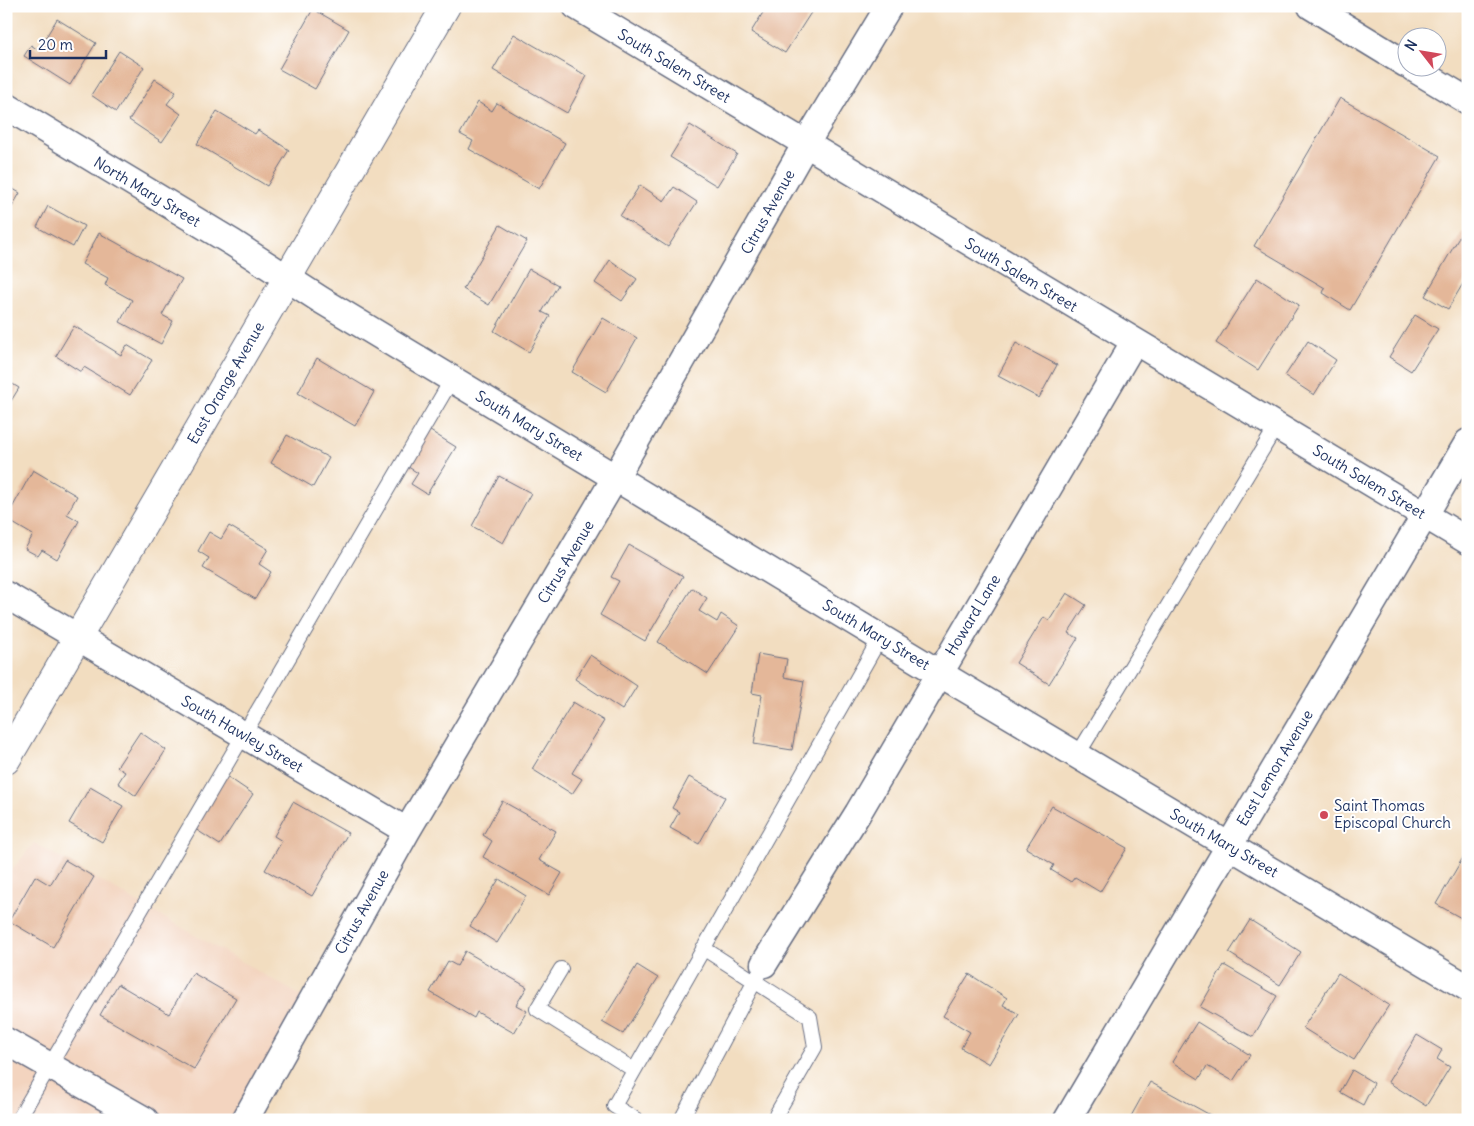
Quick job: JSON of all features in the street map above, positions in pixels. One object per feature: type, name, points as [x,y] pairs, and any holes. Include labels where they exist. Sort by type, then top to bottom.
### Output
[{"type":"main road","name":"East Orange Avenue","points":[[6,760],[446,6]]},
{"type":"street","name":"South Salem Street","points":[[576,6],[1276,428],[1468,541]]},
{"type":"street","name":"Citrus Avenue","points":[[245,1120],[407,831],[615,478],[806,145],[889,6]]},
{"type":"street","points":[[1312,6],[1396,58]]},
{"type":"street","points":[[1430,78],[1468,100]]},
{"type":"street","name":"North Mary Street","points":[[6,106],[233,243],[287,279]]},
{"type":"street","name":"South Mary Street","points":[[287,279],[880,638],[1468,988]]},
{"type":"street","name":"Howard Lane","points":[[759,973],[858,813],[1134,342]]},
{"type":"street","name":"East Lemon Avenue","points":[[1067,1120],[1468,442]]},
{"type":"street","name":"South Hawley Street","points":[[6,595],[407,831]]},
{"type":"street","points":[[6,1041],[145,1120]]},
{"type":"lane","points":[[18,1120],[452,379]]},
{"type":"lane","points":[[1077,756],[1276,428]]},
{"type":"lane","points":[[637,1120],[614,1106],[880,638]]},
{"type":"lane","points":[[703,948],[759,973],[810,1017],[814,1047],[773,1120]]},
{"type":"lane","points":[[561,969],[537,1009],[634,1070]]},
{"type":"lane","points":[[681,1120],[759,973]]},
{"type":"shaded area","points":[[34,843],[303,997],[232,1120],[6,1120],[6,877]]},
{"type":"building","points":[[767,6],[805,6],[812,11],[785,53],[751,32]]},
{"type":"building","points":[[313,9],[349,30],[315,89],[279,69]]},
{"type":"building","points":[[57,19],[96,43],[70,85],[24,56],[31,45],[38,50]]},
{"type":"building","points":[[514,34],[587,76],[567,113],[493,70]]},
{"type":"building","points":[[119,51],[144,67],[116,112],[91,95]]},
{"type":"building","points":[[155,79],[176,92],[167,104],[181,114],[162,142],[129,120]]},
{"type":"building","points":[[1340,98],[1440,156],[1350,310],[1323,293],[1325,288],[1254,246]]},
{"type":"building","points":[[478,102],[492,111],[497,103],[565,143],[539,189],[469,149],[473,141],[460,134]]},
{"type":"building","points":[[217,111],[255,134],[258,130],[289,150],[267,186],[197,144]]},
{"type":"building","points":[[690,125],[737,154],[717,186],[670,157]]},
{"type":"building","points":[[6,185],[20,193],[6,217]]},
{"type":"building","points":[[640,185],[664,201],[674,187],[697,202],[668,247],[620,216]]},
{"type":"building","points":[[48,206],[84,226],[73,247],[37,227]]},
{"type":"building","points":[[1468,222],[1468,275],[1448,309],[1425,296]]},
{"type":"building","points":[[500,225],[527,241],[489,305],[463,289]]},
{"type":"building","points":[[99,233],[182,279],[162,315],[173,321],[161,344],[120,322],[132,300],[105,285],[108,278],[82,264]]},
{"type":"building","points":[[610,260],[637,279],[622,301],[595,283]]},
{"type":"building","points":[[529,269],[558,285],[542,312],[550,316],[529,352],[494,331]]},
{"type":"building","points":[[1257,278],[1299,305],[1258,370],[1216,343]]},
{"type":"building","points":[[1415,315],[1438,329],[1411,371],[1389,357]]},
{"type":"building","points":[[603,318],[637,338],[606,392],[572,372]]},
{"type":"building","points":[[74,326],[121,355],[127,345],[152,360],[130,395],[84,367],[81,372],[56,356]]},
{"type":"building","points":[[1308,341],[1336,360],[1314,395],[1285,376]]},
{"type":"building","points":[[1016,343],[1057,365],[1039,398],[998,376]]},
{"type":"building","points":[[317,358],[374,392],[355,426],[298,393]]},
{"type":"building","points":[[6,380],[19,388],[6,409]]},
{"type":"building","points":[[427,429],[456,447],[427,494],[411,484],[418,473],[405,465]]},
{"type":"building","points":[[287,435],[329,458],[313,487],[271,463]]},
{"type":"building","points":[[33,470],[77,496],[67,514],[79,521],[57,559],[42,550],[38,556],[25,549],[33,535],[6,519]]},
{"type":"building","points":[[499,476],[531,493],[503,543],[472,526]]},
{"type":"building","points":[[229,526],[268,549],[259,564],[271,572],[255,599],[203,568],[209,558],[198,551],[209,532],[221,539]]},
{"type":"building","points":[[629,545],[683,576],[645,641],[600,615],[619,581],[611,577]]},
{"type":"building","points":[[692,588],[707,598],[699,611],[717,622],[721,614],[739,626],[708,674],[658,642]]},
{"type":"building","points":[[1067,593],[1086,605],[1068,633],[1078,638],[1049,684],[1016,663],[1044,617],[1049,621]]},
{"type":"building","points":[[758,654],[787,659],[784,677],[804,681],[792,750],[754,744],[762,695],[752,693]]},
{"type":"building","points":[[590,655],[637,686],[622,710],[575,679]]},
{"type":"building","points":[[573,702],[604,721],[572,773],[582,779],[572,794],[532,769]]},
{"type":"building","points":[[140,732],[166,750],[136,796],[118,783],[125,772],[117,767]]},
{"type":"building","points":[[225,775],[253,794],[220,845],[192,827]]},
{"type":"building","points":[[689,777],[725,797],[699,844],[670,828],[679,812],[672,808]]},
{"type":"building","points":[[90,787],[123,806],[102,842],[69,823]]},
{"type":"building","points":[[502,801],[556,831],[539,860],[562,873],[549,895],[483,857],[492,841],[483,835]]},
{"type":"building","points":[[293,802],[348,833],[312,896],[265,870],[282,841],[274,836]]},
{"type":"building","points":[[1052,806],[1127,848],[1100,892],[1075,877],[1071,882],[1051,870],[1054,865],[1026,848]]},
{"type":"building","points":[[1468,849],[1468,910],[1463,919],[1436,904]]},
{"type":"building","points":[[65,860],[94,877],[53,947],[9,921],[35,876],[50,885]]},
{"type":"building","points":[[499,879],[526,896],[497,943],[470,926]]},
{"type":"building","points":[[1250,920],[1301,952],[1280,985],[1229,953]]},
{"type":"building","points":[[465,951],[527,987],[516,1005],[527,1011],[514,1033],[477,1012],[474,1018],[430,992],[448,961],[457,966]]},
{"type":"building","points":[[637,965],[658,978],[623,1034],[602,1022]]},
{"type":"building","points":[[1224,965],[1277,996],[1253,1037],[1200,1007]]},
{"type":"building","points":[[193,973],[236,998],[194,1069],[100,1015],[118,984],[169,1014]]},
{"type":"building","points":[[1338,973],[1389,1005],[1354,1060],[1303,1028]]},
{"type":"building","points":[[969,974],[1007,998],[1003,1005],[1019,1014],[989,1064],[961,1048],[970,1032],[943,1016]]},
{"type":"building","points":[[1197,1022],[1250,1055],[1233,1081],[1207,1066],[1199,1079],[1172,1062]]},
{"type":"building","points":[[1417,1035],[1442,1050],[1437,1059],[1450,1067],[1426,1106],[1388,1082]]},
{"type":"building","points":[[1352,1070],[1374,1083],[1363,1105],[1340,1092]]},
{"type":"building","points":[[1150,1082],[1212,1116],[1209,1120],[1130,1118]]},
{"type":"place","name":"Saint Thomas Episcopal Church","points":[[1324,815]]}]
